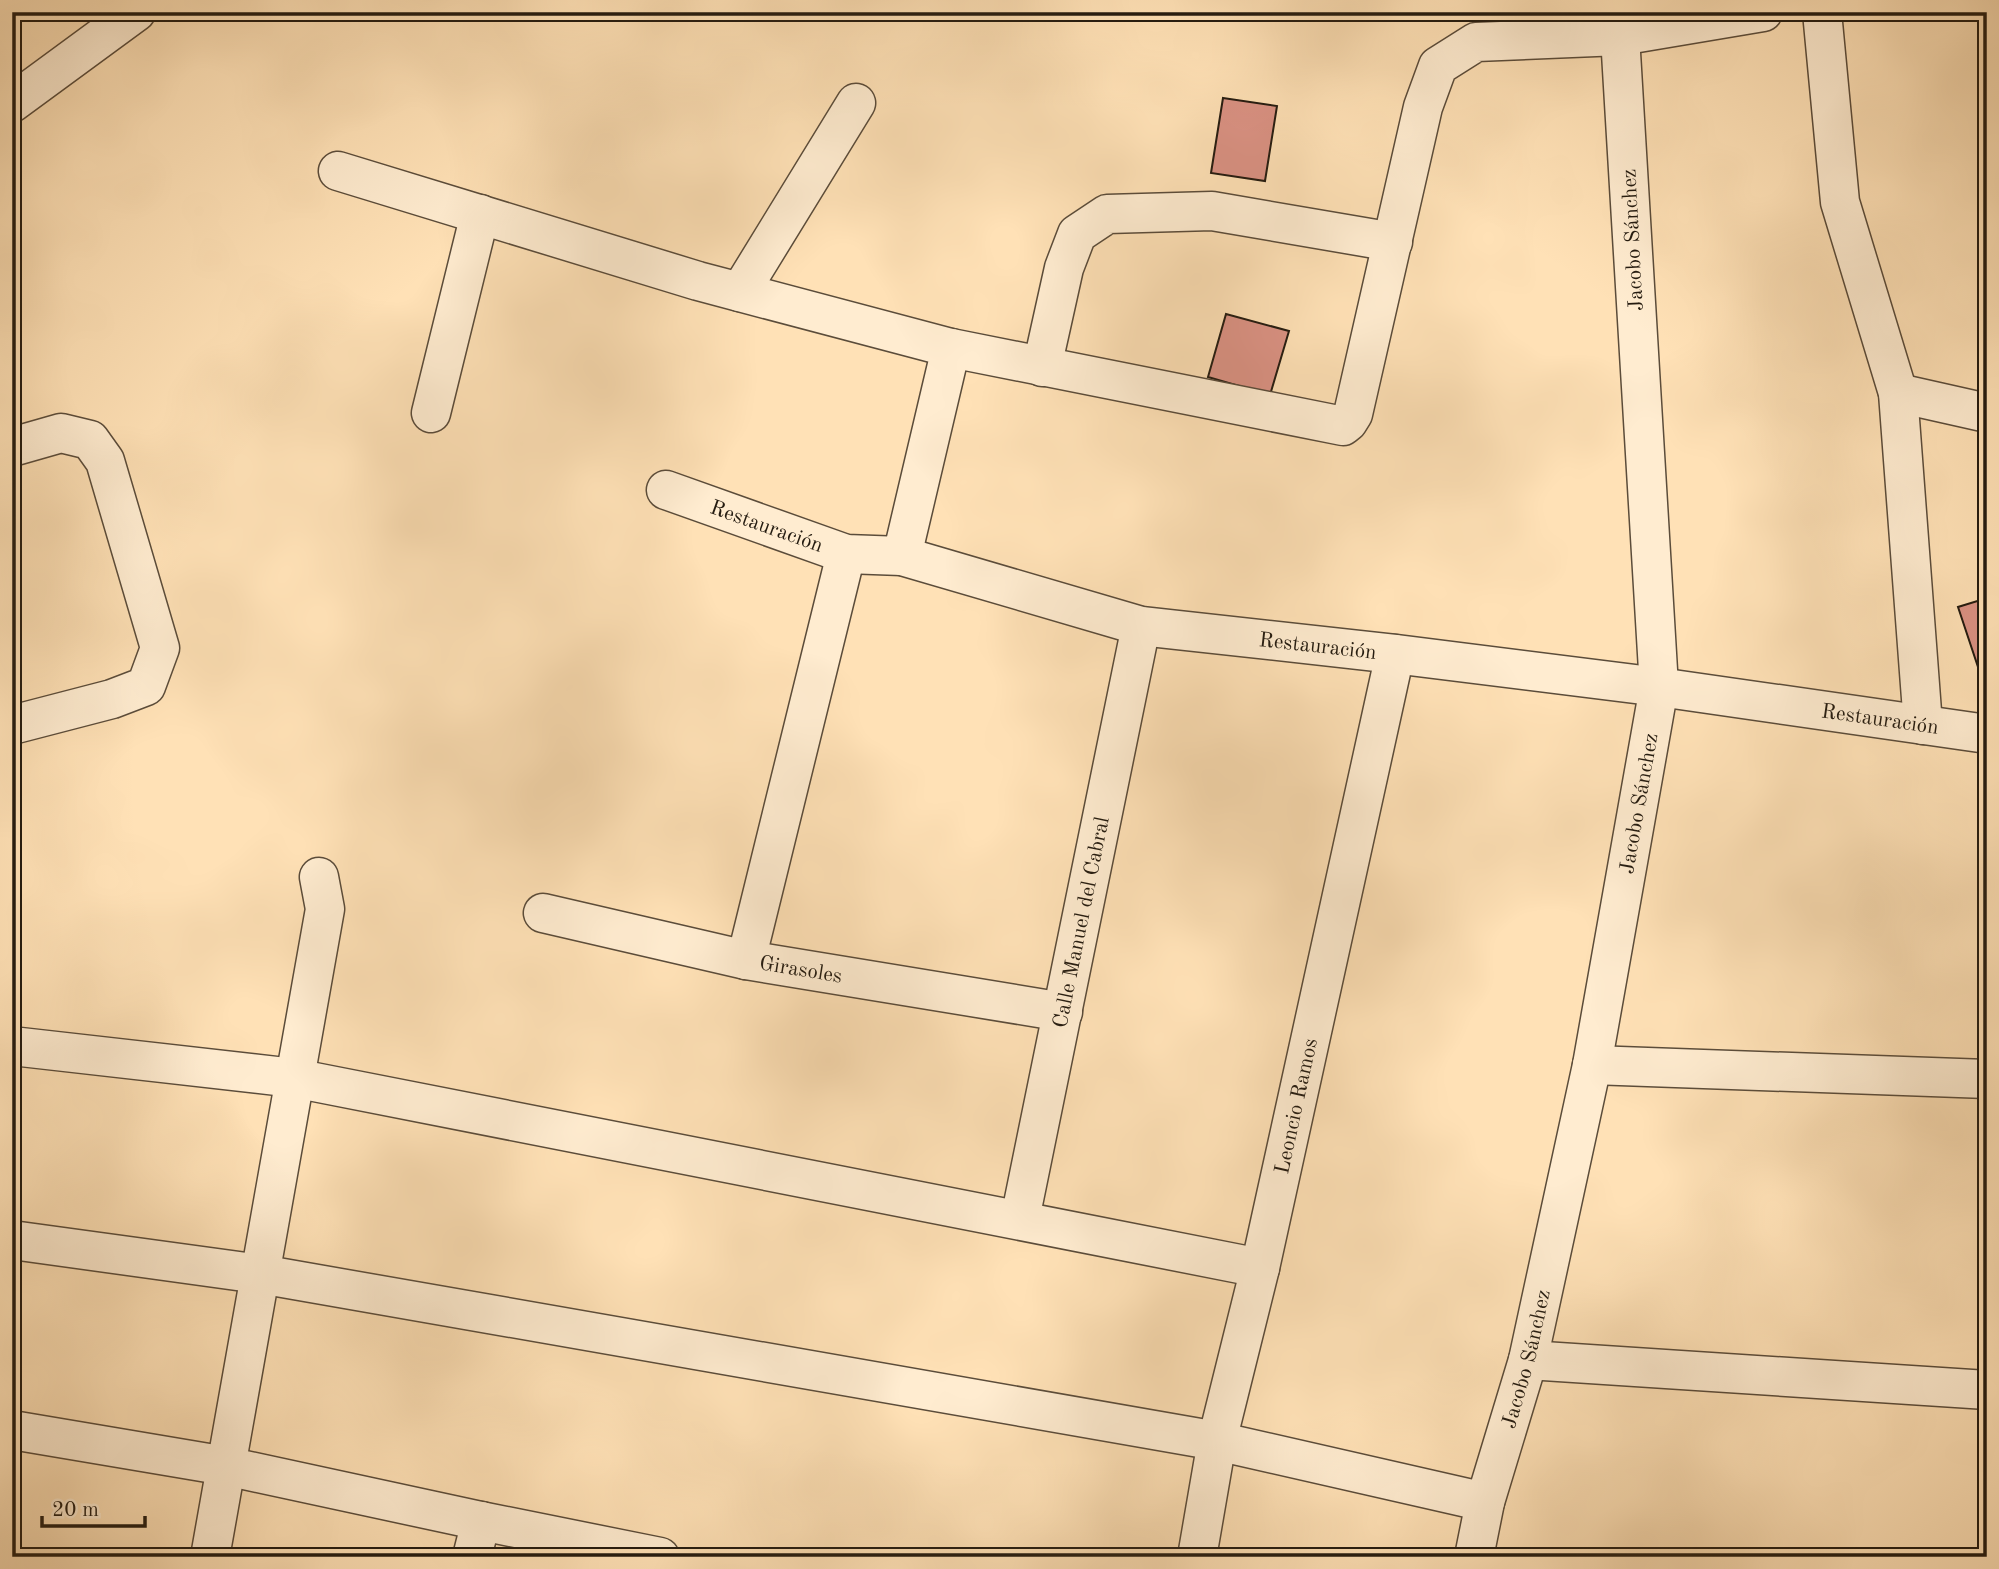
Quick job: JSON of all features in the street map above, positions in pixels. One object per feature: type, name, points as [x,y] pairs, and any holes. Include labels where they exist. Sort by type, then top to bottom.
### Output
[{"type":"street","points":[[338,171],[740,292],[951,348],[1343,426],[1353,414],[1423,107],[1438,66],[1476,42],[1620,36],[1763,12]]},
{"type":"street","points":[[1822,12],[1840,202],[1898,393],[1923,725]]},
{"type":"street","points":[[12,103],[116,18]]},
{"type":"street","name":"Jacobo Sánchez","points":[[1474,1557],[1485,1502],[1528,1360],[1592,1065],[1659,687],[1620,36]]},
{"type":"street","points":[[740,292],[856,103]]},
{"type":"street","points":[[1042,367],[1064,268],[1077,234],[1107,214],[1212,211],[1393,242]]},
{"type":"street","points":[[431,413],[480,214]]},
{"type":"street","points":[[901,556],[951,348]]},
{"type":"street","points":[[1898,393],[1987,413]]},
{"type":"street","points":[[12,447],[61,433],[90,440],[105,461],[160,648],[146,686],[112,699],[12,725]]},
{"type":"street","name":"Restauración","points":[[666,489],[846,554],[901,556],[1141,626],[1659,687],[1987,734]]},
{"type":"street","points":[[746,960],[846,554]]},
{"type":"street","name":"Calle Manuel del Cabral","points":[[1020,1219],[1141,626]]},
{"type":"street","name":"Leoncio Ramos","points":[[1197,1557],[1217,1441],[1260,1268],[1395,654]]},
{"type":"street","points":[[209,1557],[325,909],[319,877]]},
{"type":"street","name":"Girasoles","points":[[543,913],[746,960],[1063,1012]]},
{"type":"street","points":[[12,1046],[294,1078],[1260,1268]]},
{"type":"street","points":[[1592,1065],[1987,1079]]},
{"type":"street","points":[[13,1245],[260,1274],[1217,1441],[1485,1502]]},
{"type":"street","points":[[1528,1360],[1987,1390]]},
{"type":"street","points":[[12,1430],[226,1466],[476,1539],[660,1557]]},
{"type":"building","points":[[1223,98],[1277,106],[1265,181],[1211,173]]},
{"type":"building","points":[[1226,314],[1289,331],[1270,395],[1208,377]]},
{"type":"building","points":[[1987,598],[1987,694],[1958,607]]}]
